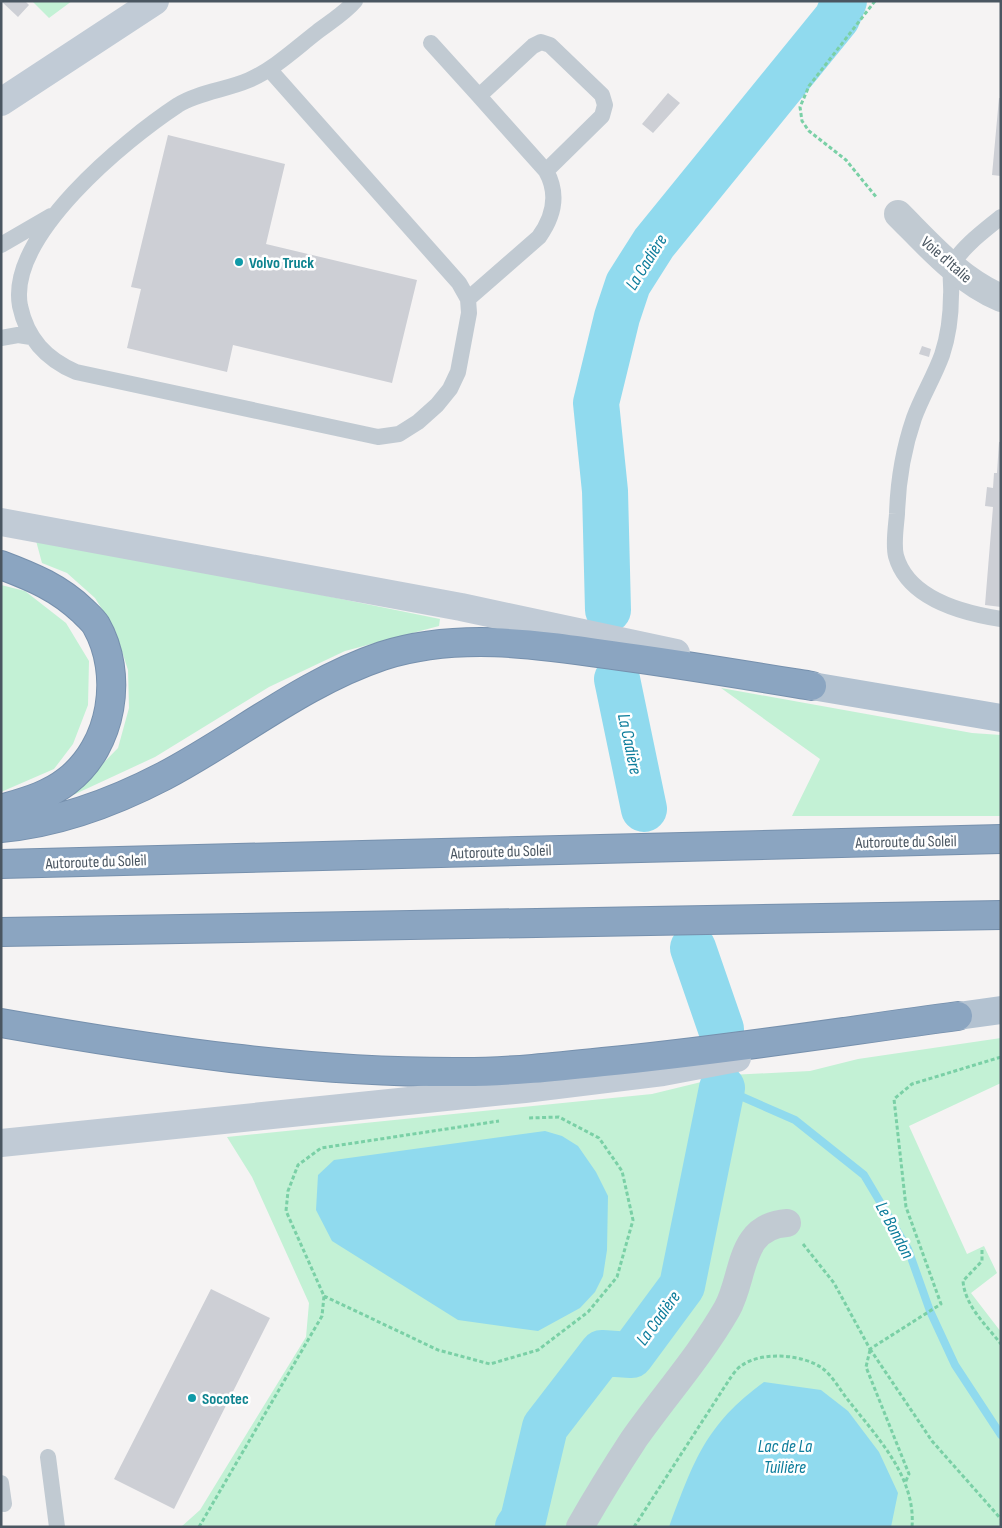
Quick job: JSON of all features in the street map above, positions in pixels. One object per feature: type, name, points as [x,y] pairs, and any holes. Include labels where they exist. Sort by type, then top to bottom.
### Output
[{"type":"highway","points":[[1,565],[41,580],[68,596],[96,624],[108,654],[112,682],[108,718],[92,753],[69,780],[49,792],[1,809]]},
{"type":"highway","points":[[1,828],[52,819],[98,805],[164,776],[324,680],[382,656],[422,646],[470,642],[525,643],[812,686]]},
{"type":"highway","name":"Autoroute du Soleil","points":[[1,864],[1001,839]]},
{"type":"highway","points":[[1,932],[1001,915]]},
{"type":"highway","points":[[1,1023],[159,1050],[238,1060],[376,1071],[464,1072],[524,1070],[713,1056],[958,1016]]},
{"type":"main road","points":[[1,102],[155,1]]},
{"type":"main road","points":[[1,522],[461,607],[651,648],[812,686],[1001,718]]},
{"type":"main road","points":[[958,1016],[1001,1010]]},
{"type":"main road","points":[[1,1143],[525,1089],[663,1072],[713,1056]]},
{"type":"street","name":"Voie d'Italie","points":[[898,214],[951,267],[969,281],[1001,298]]},
{"type":"street","points":[[580,1527],[634,1440],[710,1338],[731,1301],[742,1261],[753,1241],[764,1229],[776,1224],[787,1223]]},
{"type":"lane","points":[[269,69],[460,283],[468,299],[469,313],[458,372],[450,389],[437,405],[418,422],[399,434],[378,438],[97,378],[60,365],[44,354],[31,337],[23,320],[20,302],[20,281],[25,262],[39,237],[78,188],[119,150],[179,104],[249,80],[269,69],[355,1]]},
{"type":"lane","points":[[479,96],[533,46],[542,42],[550,45],[602,95],[605,105],[602,116],[546,171]]},
{"type":"lane","points":[[431,43],[546,171],[554,197],[548,225],[539,237],[468,299]]},
{"type":"lane","points":[[1,245],[57,213]]},
{"type":"lane","points":[[1001,217],[972,241],[951,267],[950,314],[942,353],[931,384],[915,415],[904,449],[898,479],[895,554],[902,572],[914,586],[927,595],[980,616],[1001,619]]},
{"type":"lane","points":[[1,338],[18,335],[31,337]]},
{"type":"lane","points":[[48,1457],[57,1527]]},
{"type":"lane","points":[[1,1483],[4,1504]]},
{"type":"path","points":[[875,1],[810,86],[800,108],[802,121],[809,131],[846,160],[878,199],[898,214]]},
{"type":"path","points":[[905,1483],[909,1474],[866,1367],[870,1349],[941,1304],[906,1207],[894,1099],[912,1084],[1001,1057]]},
{"type":"path","points":[[324,1296],[438,1350],[490,1364],[538,1350],[588,1312],[618,1277],[633,1220],[622,1172],[599,1138],[559,1117],[525,1118]]},
{"type":"path","points":[[200,1527],[322,1316],[324,1296],[286,1211],[288,1191],[298,1165],[321,1148],[507,1120]]},
{"type":"path","points":[[787,1223],[834,1283],[870,1349],[932,1441],[1001,1518]]},
{"type":"path","points":[[982,1250],[982,1262],[963,1281],[964,1293],[968,1302],[1001,1344]]},
{"type":"path","points":[[634,1527],[729,1380],[741,1366],[758,1358],[785,1357],[805,1360],[823,1368],[890,1453],[905,1483],[913,1509],[912,1527]]},
{"type":"green space","points":[[32,1],[72,1],[49,18]]},
{"type":"green space","points":[[35,537],[440,619],[439,626],[345,651],[269,687],[155,757],[71,796],[118,748],[129,708],[128,670],[115,630],[95,598],[67,573],[42,563]]},
{"type":"green space","points":[[1,585],[25,591],[66,623],[89,661],[88,705],[73,744],[54,769],[1,792]]},
{"type":"green space","points":[[721,688],[972,733],[1001,735],[1001,816],[792,816],[820,759]]},
{"type":"green space","points":[[1001,1038],[1001,1083],[909,1126],[967,1254],[984,1246],[997,1273],[971,1293],[1001,1332],[1001,1527],[181,1527],[200,1510],[306,1337],[309,1303],[252,1177],[227,1137],[652,1094],[730,1075],[810,1071],[858,1059]]},
{"type":"water","points":[[545,1131],[562,1136],[578,1146],[596,1172],[608,1196],[607,1250],[603,1276],[595,1292],[580,1308],[538,1331],[458,1320],[332,1241],[316,1210],[318,1175],[334,1160]]},
{"type":"water","name":"Lac de La Tuilière","points":[[764,1382],[821,1390],[848,1411],[879,1452],[898,1493],[891,1527],[669,1527],[694,1463],[715,1429],[744,1398]]},
{"type":"building","points":[[1,1],[25,1],[29,5],[18,17]]},
{"type":"building","points":[[668,93],[680,103],[653,133],[642,124]]},
{"type":"building","points":[[999,98],[1001,98],[1001,176],[992,175]]},
{"type":"building","name":"Volvo Truck","points":[[168,135],[285,164],[266,244],[417,280],[392,383],[233,345],[227,372],[127,348],[141,289],[131,287]]},
{"type":"building","points":[[922,346],[931,349],[929,357],[919,354]]},
{"type":"building","points":[[999,442],[1001,442],[1001,607],[985,605],[993,507],[985,506],[987,487],[993,488],[994,473],[997,473]]},
{"type":"building","name":"Socotec","points":[[211,1289],[270,1318],[174,1509],[114,1479]]},
{"type":"waterway","name":"La Cadière","points":[[608,610],[605,491],[596,403],[617,317],[628,284],[654,243],[837,18],[844,1]]},
{"type":"waterway","name":"La Cadière","points":[[617,679],[644,809]]},
{"type":"waterway","name":"La Cadière","points":[[693,948],[721,1029]]},
{"type":"waterway","name":"Le Bondon","points":[[722,1088],[795,1120],[864,1175],[908,1249],[930,1311],[955,1365],[1001,1435]]},
{"type":"waterway","name":"La Cadière","points":[[518,1527],[523,1520],[545,1427],[602,1353],[631,1355],[682,1286],[722,1088]]},
{"type":"place","name":"Volvo Truck","points":[[239,262]]},
{"type":"place","name":"Socotec","points":[[192,1398]]}]
